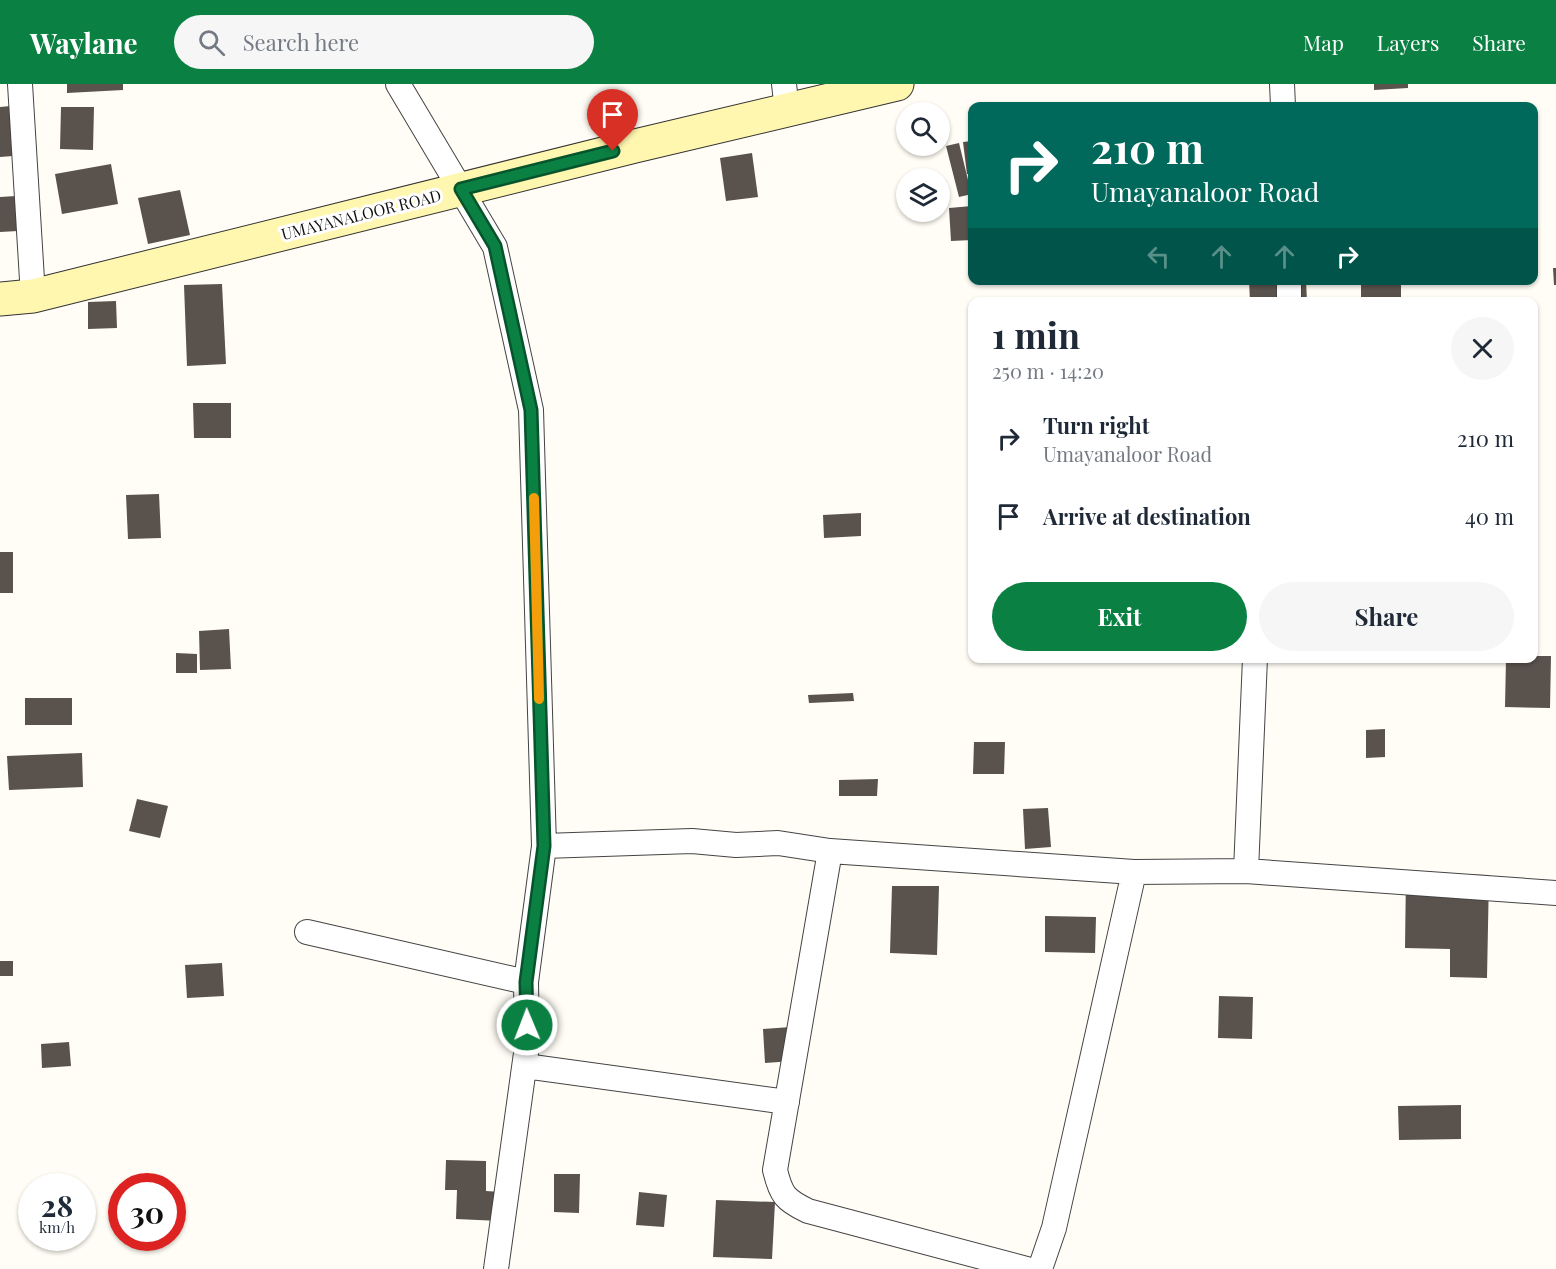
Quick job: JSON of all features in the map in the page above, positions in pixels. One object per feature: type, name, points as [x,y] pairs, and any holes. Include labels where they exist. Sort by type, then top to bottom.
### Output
[{"type":"main road","name":"UMAYANALOOR ROAD","points":[[0,299],[33,296],[635,146],[785,98],[897,84]]},
{"type":"street","points":[[20,84],[33,296]]},
{"type":"street","points":[[398,84],[495,246],[531,410],[544,846],[526,982],[525,1066],[496,1269]]},
{"type":"street","points":[[1282,84],[1282,102]]},
{"type":"street","points":[[1246,871],[1255,663]]},
{"type":"street","points":[[544,846],[692,841],[736,845],[778,843],[830,851],[1134,872],[1246,871],[1556,893]]},
{"type":"street","points":[[830,851],[776,1170],[779,1189],[789,1201],[808,1211],[1027,1269]]},
{"type":"street","points":[[1040,1269],[1054,1228],[1134,872]]},
{"type":"street","points":[[307,932],[526,982]]},
{"type":"street","points":[[525,1066],[787,1102]]},
{"type":"building","points":[[67,84],[123,84],[123,90],[67,93]]},
{"type":"building","points":[[1374,84],[1408,84],[1408,88],[1374,90]]},
{"type":"building","points":[[11,106],[13,156],[0,157],[0,107]]},
{"type":"building","points":[[61,107],[94,107],[93,150],[60,149]]},
{"type":"building","points":[[968,141],[968,174],[967,174],[963,142]]},
{"type":"building","points":[[959,143],[968,180],[968,195],[959,197],[949,156],[950,145]]},
{"type":"building","points":[[752,153],[758,197],[726,201],[720,158]]},
{"type":"building","points":[[111,164],[118,204],[62,214],[55,174]]},
{"type":"building","points":[[180,190],[190,235],[148,244],[138,198]]},
{"type":"building","points":[[16,196],[18,231],[0,232],[0,197]]},
{"type":"building","points":[[968,206],[968,240],[951,241],[950,208]]},
{"type":"building","points":[[1553,268],[1556,268],[1556,285],[1554,285]]},
{"type":"building","points":[[222,284],[226,364],[187,366],[184,285]]},
{"type":"building","points":[[1249,285],[1306,285],[1307,297],[1250,297]]},
{"type":"building","points":[[1361,285],[1401,285],[1401,297],[1361,297]]},
{"type":"building","points":[[116,301],[117,328],[88,329],[88,302]]},
{"type":"building","points":[[193,403],[231,403],[231,438],[194,438]]},
{"type":"building","points":[[159,494],[161,538],[128,539],[126,495]]},
{"type":"building","points":[[861,513],[861,536],[824,538],[823,515]]},
{"type":"building","points":[[0,552],[13,552],[13,593],[0,593]]},
{"type":"building","points":[[229,629],[231,669],[200,670],[199,631]]},
{"type":"building","points":[[176,653],[197,654],[197,673],[176,673]]},
{"type":"building","points":[[1538,656],[1551,656],[1550,708],[1505,707],[1506,663],[1538,663]]},
{"type":"building","points":[[853,693],[854,701],[809,703],[808,695]]},
{"type":"building","points":[[25,698],[72,698],[72,725],[25,725]]},
{"type":"building","points":[[1385,729],[1385,757],[1366,758],[1366,730]]},
{"type":"building","points":[[974,742],[1005,742],[1004,774],[973,774]]},
{"type":"building","points":[[82,753],[83,787],[9,790],[7,756]]},
{"type":"building","points":[[878,779],[877,796],[839,796],[839,780]]},
{"type":"building","points":[[137,799],[168,806],[160,838],[129,831]]},
{"type":"building","points":[[1048,808],[1051,847],[1025,849],[1023,809]]},
{"type":"building","points":[[1406,873],[1489,875],[1487,978],[1450,977],[1450,949],[1405,948]]},
{"type":"building","points":[[892,886],[939,886],[937,955],[890,953]]},
{"type":"building","points":[[1045,916],[1096,917],[1095,953],[1045,952]]},
{"type":"building","points":[[0,961],[13,961],[13,976],[0,976]]},
{"type":"building","points":[[222,963],[224,996],[187,998],[185,965]]},
{"type":"building","points":[[1219,996],[1253,997],[1252,1039],[1218,1038]]},
{"type":"building","points":[[791,1027],[793,1061],[765,1063],[763,1029]]},
{"type":"building","points":[[69,1042],[71,1066],[42,1068],[41,1044]]},
{"type":"building","points":[[1461,1105],[1461,1139],[1399,1140],[1398,1106]]},
{"type":"building","points":[[446,1160],[486,1161],[486,1191],[501,1192],[500,1221],[456,1219],[457,1190],[445,1190]]},
{"type":"building","points":[[554,1174],[580,1174],[579,1213],[554,1212]]},
{"type":"building","points":[[639,1192],[667,1195],[664,1227],[636,1225]]},
{"type":"building","points":[[716,1200],[775,1202],[772,1259],[713,1257]]},
{"type":"slow traffic","points":[[534,498],[539,699]]},
{"type":"route","points":[[527,1025],[526,982],[544,846],[531,410],[495,246],[461,189],[613,151]]}]
